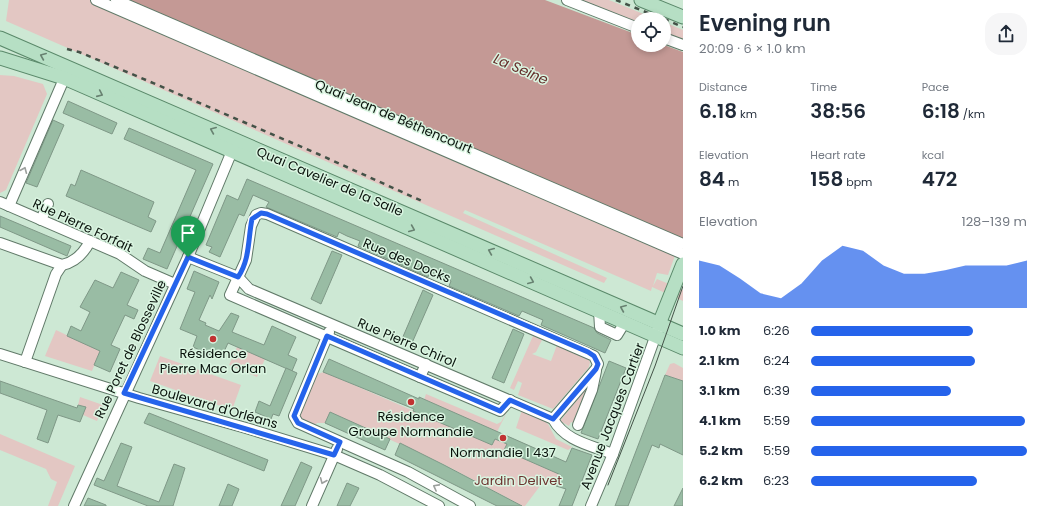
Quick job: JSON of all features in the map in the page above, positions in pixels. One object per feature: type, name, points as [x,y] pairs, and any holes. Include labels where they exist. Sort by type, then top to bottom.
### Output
[{"type":"main road","points":[[641,0],[683,17]]},
{"type":"main road","name":"Quai Cavelier de la Salle","points":[[0,38],[67,73],[232,152],[625,322],[658,329]]},
{"type":"main road","name":"Quai Cavelier de la Salle","points":[[0,58],[67,73],[246,144],[658,329]]},
{"type":"main road","points":[[658,329],[683,264]]},
{"type":"main road","points":[[658,329],[683,334]]},
{"type":"main road","points":[[658,329],[683,348]]},
{"type":"street","name":"Quai Jean de Béthencourt","points":[[96,0],[683,254]]},
{"type":"street","name":"Quai Jean de Béthencourt","points":[[116,0],[683,244]]},
{"type":"street","points":[[567,0],[631,25]]},
{"type":"street","points":[[671,41],[683,45]]},
{"type":"street","points":[[5,204],[67,73]]},
{"type":"street","points":[[232,152],[238,145],[246,144]]},
{"type":"street","name":"Rue Poret de Blosseville","points":[[74,506],[124,393],[188,257],[232,152]]},
{"type":"street","name":"Rue Pierre Forfait","points":[[5,204],[123,255],[145,271],[175,284]]},
{"type":"street","points":[[41,220],[48,204]]},
{"type":"street","name":"Rue des Docks","points":[[238,277],[243,270],[246,260],[252,219],[261,213],[267,214],[588,352],[594,356],[598,364],[596,369]]},
{"type":"street","points":[[0,243],[62,265],[69,264],[83,253],[90,240]]},
{"type":"street","name":"Rue Pierre Chirol","points":[[188,257],[238,277],[250,289],[553,419],[558,428],[569,437],[613,454]]},
{"type":"street","points":[[25,362],[56,274],[62,265]]},
{"type":"street","points":[[238,277],[230,295],[500,411],[510,400]]},
{"type":"street","points":[[332,324],[294,416],[298,423],[408,472],[470,506]]},
{"type":"street","name":"Avenue Jacques Cartier","points":[[591,506],[613,454],[658,329]]},
{"type":"street","name":"Boulevard d'Orléans","points":[[0,354],[124,393],[334,455],[380,475],[439,506]]},
{"type":"street","points":[[420,377],[426,364]]},
{"type":"street","points":[[553,419],[596,369]]},
{"type":"street","points":[[578,426],[592,390],[596,369]]},
{"type":"street","points":[[312,506],[340,442]]},
{"type":"green space","points":[[9,0],[127,0],[681,239],[668,275],[657,273],[653,286],[657,279],[683,290],[683,301],[652,287],[651,291],[465,210],[463,213],[607,278],[604,283],[6,21]]},
{"type":"green space","points":[[582,0],[609,0],[639,12],[631,12],[631,19]]},
{"type":"green space","points":[[671,25],[683,30],[683,39],[671,35]]},
{"type":"green space","points":[[0,75],[14,76],[43,84],[47,94],[6,190],[0,193]]},
{"type":"green space","points":[[56,330],[100,351],[92,371],[45,356]]},
{"type":"green space","points":[[533,336],[542,340],[536,352],[532,354],[551,361],[557,345],[588,359],[590,362],[589,367],[553,409],[518,395],[522,383],[518,381],[514,390],[510,388]]},
{"type":"green space","points":[[237,347],[265,359],[257,377],[229,365]]},
{"type":"green space","points":[[160,356],[241,385],[232,410],[150,381]]},
{"type":"green space","points":[[674,363],[683,368],[683,381],[665,375],[670,364]]},
{"type":"green space","name":"Jardin Delivet","points":[[324,372],[492,445],[495,439],[507,444],[504,450],[561,475],[556,486],[543,482],[525,506],[513,506],[515,502],[445,465],[330,412],[325,423],[317,423],[311,428],[297,422],[317,374]]},
{"type":"green space","points":[[587,388],[574,423],[571,422],[569,426],[560,421]]},
{"type":"green space","points":[[426,394],[497,424],[501,422],[509,408],[497,432],[424,400]]},
{"type":"green space","points":[[80,397],[103,405],[97,421],[83,415],[85,407],[78,405]]},
{"type":"green space","points":[[522,410],[542,419],[548,424],[556,439],[572,447],[568,450],[516,428]]},
{"type":"green space","points":[[0,434],[75,466],[58,506],[48,506],[57,482],[51,479],[46,469],[0,450]]},
{"type":"water","name":"La Seine","points":[[129,0],[545,0],[631,32],[631,52],[671,52],[671,48],[683,52],[683,240]]},
{"type":"building","points":[[68,101],[117,123],[112,134],[63,113]]},
{"type":"building","points":[[53,120],[64,125],[37,187],[26,183]]},
{"type":"building","points":[[129,128],[213,164],[167,269],[143,259],[148,248],[160,253],[196,170],[124,139]]},
{"type":"building","points":[[81,170],[154,202],[148,217],[156,221],[151,232],[66,196],[71,184],[75,186]]},
{"type":"building","points":[[247,179],[594,328],[597,333],[611,340],[605,353],[541,325],[543,320],[522,311],[519,316],[449,286],[451,281],[439,275],[430,272],[428,277],[358,246],[360,241],[339,232],[337,237],[266,207],[269,202],[253,195],[244,216],[239,214],[220,257],[209,252],[212,247],[206,245],[227,195],[238,200]]},
{"type":"building","points":[[0,216],[71,246],[67,256],[0,227]]},
{"type":"building","points":[[332,251],[342,255],[321,304],[311,299]]},
{"type":"building","points":[[194,271],[219,282],[212,299],[210,295],[199,320],[206,323],[205,325],[219,331],[231,313],[239,316],[232,332],[264,345],[272,326],[296,337],[288,355],[297,359],[292,371],[228,343],[222,356],[216,353],[215,357],[193,347],[197,336],[180,329],[195,292],[187,289]]},
{"type":"building","points":[[121,272],[139,280],[127,305],[138,310],[134,319],[125,315],[111,345],[120,349],[110,372],[94,365],[100,351],[67,336],[71,326],[81,331],[90,312],[80,307],[95,280],[113,288]]},
{"type":"building","points":[[423,290],[433,295],[412,343],[402,339]]},
{"type":"building","points":[[513,329],[524,334],[504,383],[492,378]]},
{"type":"building","points":[[329,359],[566,462],[572,448],[592,455],[572,506],[559,506],[566,489],[556,486],[561,475],[504,450],[507,444],[495,439],[492,445],[413,411],[414,409],[323,372]]},
{"type":"building","points":[[609,361],[626,368],[598,439],[581,433]]},
{"type":"building","points":[[286,368],[297,373],[279,416],[273,414],[271,419],[255,412],[259,401],[270,406]]},
{"type":"building","points":[[665,375],[683,381],[683,455],[660,444],[659,448],[652,445],[628,506],[615,506]]},
{"type":"building","points":[[0,381],[77,408],[78,405],[86,407],[80,422],[58,415],[48,443],[37,439],[47,410],[0,393]]},
{"type":"building","points":[[330,412],[390,439],[385,450],[325,423]]},
{"type":"building","points":[[149,413],[268,460],[264,471],[144,423]]},
{"type":"building","points":[[121,443],[132,447],[117,486],[159,502],[174,464],[185,468],[173,506],[148,506],[94,485],[97,478],[104,481]]},
{"type":"building","points":[[400,443],[522,506],[497,506],[395,455]]},
{"type":"building","points":[[301,462],[312,467],[295,506],[281,506]]},
{"type":"building","points":[[347,483],[359,488],[350,506],[337,506]]},
{"type":"building","points":[[228,484],[239,489],[232,506],[219,506]]},
{"type":"building","points":[[683,488],[683,506],[674,506]]},
{"type":"building","points":[[88,498],[106,505],[106,506],[84,506]]},
{"type":"tram line","points":[[608,485],[655,366],[683,286]]},
{"type":"railway","points":[[616,0],[646,12]]},
{"type":"railway","points":[[671,22],[683,27]]},
{"type":"railway","points":[[67,49],[79,52],[139,77],[318,154],[422,201]]},
{"type":"place","name":"Résidence Pierre Mac Orlan","points":[[213,339]]},
{"type":"place","name":"Résidence Groupe Normandie","points":[[411,402]]},
{"type":"place","name":"Normandie I 437","points":[[503,438]]},
{"type":"route","points":[[261,213],[267,214],[588,352],[594,356],[598,364],[596,369],[553,419],[510,400],[500,411],[327,336],[294,416],[298,423],[340,442],[334,455],[124,393],[188,257],[238,277],[243,270],[246,260],[252,219],[261,213]]}]
